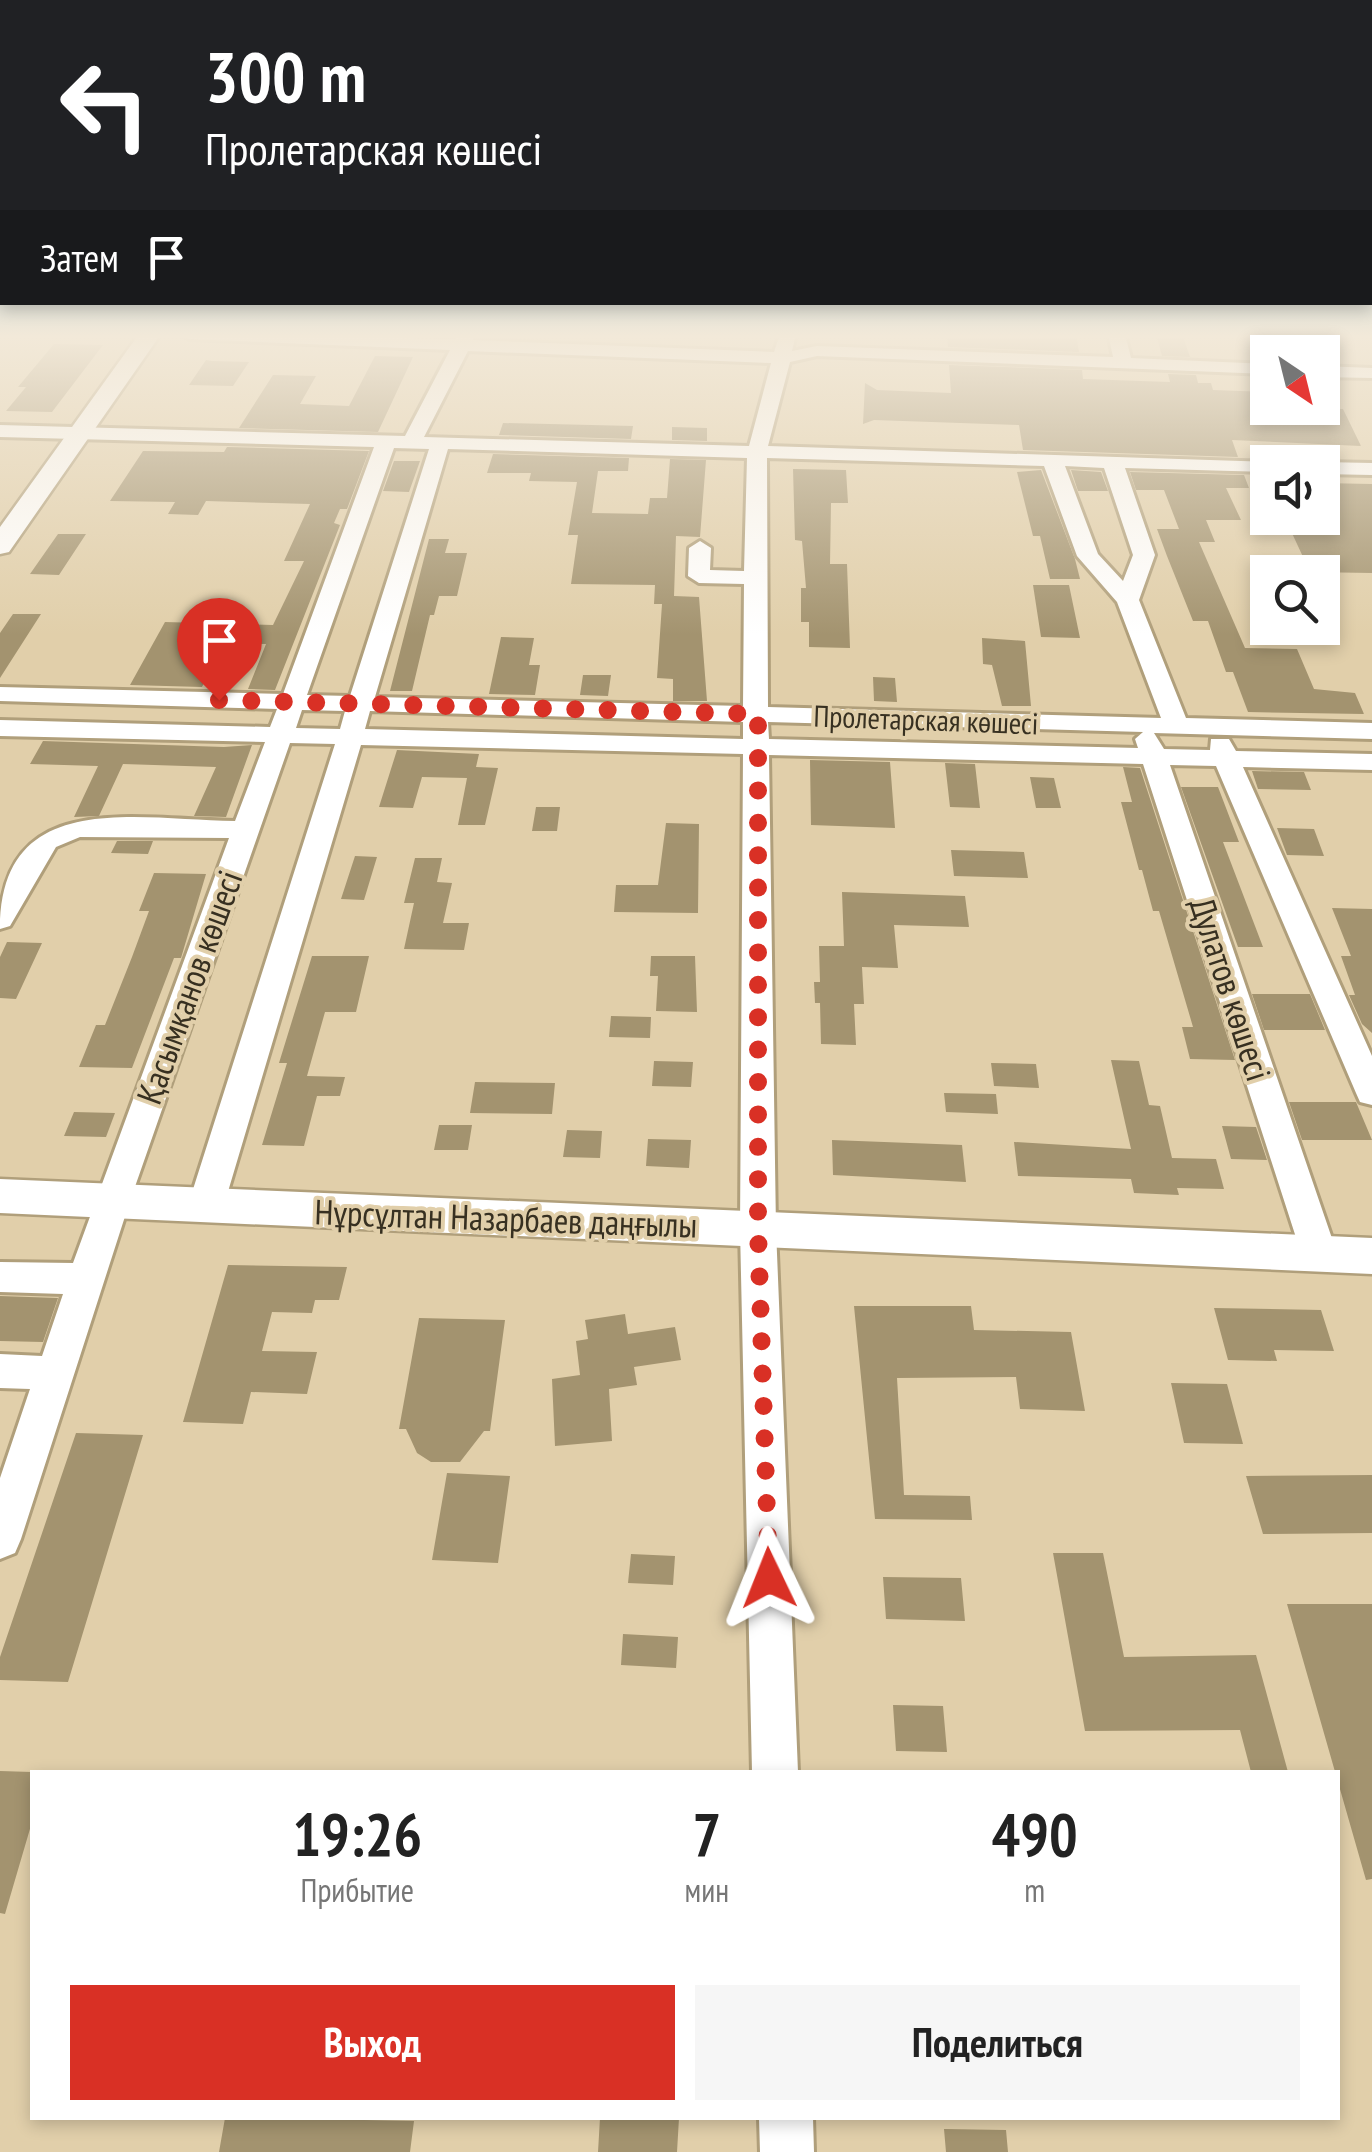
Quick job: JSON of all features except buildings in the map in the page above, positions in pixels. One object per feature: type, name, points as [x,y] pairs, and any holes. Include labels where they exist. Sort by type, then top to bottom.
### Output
[{"type":"main road","points":[[0,546],[75,434]]},
{"type":"main road","name":"Нұрсұлтан Назарбаев даңғылы","points":[[0,1196],[1372,1256]]},
{"type":"street","points":[[145,434],[1250,465]]},
{"type":"street","name":"Қасымқанов көшесі","points":[[0,1539],[112,1201],[292,702],[417,434]]},
{"type":"street","points":[[762,434],[757,452],[754,578],[758,714],[758,1229],[775,1770]]},
{"type":"street","name":"Қасымқанов көшесі","points":[[206,1205],[360,704],[414,440]]},
{"type":"street","points":[[1052,459],[1088,556],[1128,600],[1176,726]]},
{"type":"street","points":[[1112,460],[1144,555],[1128,600]]},
{"type":"street","points":[[1340,469],[1372,470]]},
{"type":"street","points":[[700,548],[698,576],[754,578]]},
{"type":"street","name":"Пролетарская көшесі","points":[[0,694],[1372,730]]},
{"type":"street","name":"Дулатов көшесі","points":[[1144,725],[1319,1252]]},
{"type":"street","points":[[1212,727],[1372,1093]]},
{"type":"street","name":"Пролетарская көшесі","points":[[0,728],[1372,762]]},
{"type":"street","points":[[0,920],[46,841],[76,828],[246,830]]},
{"type":"street","points":[[0,1277],[86,1280]]},
{"type":"street","points":[[0,1371],[55,1373]]},
{"type":"street","points":[[786,2120],[786,2152]]},
{"type":"route","points":[[219,700],[758,714],[758,1229],[769,1578]]}]
